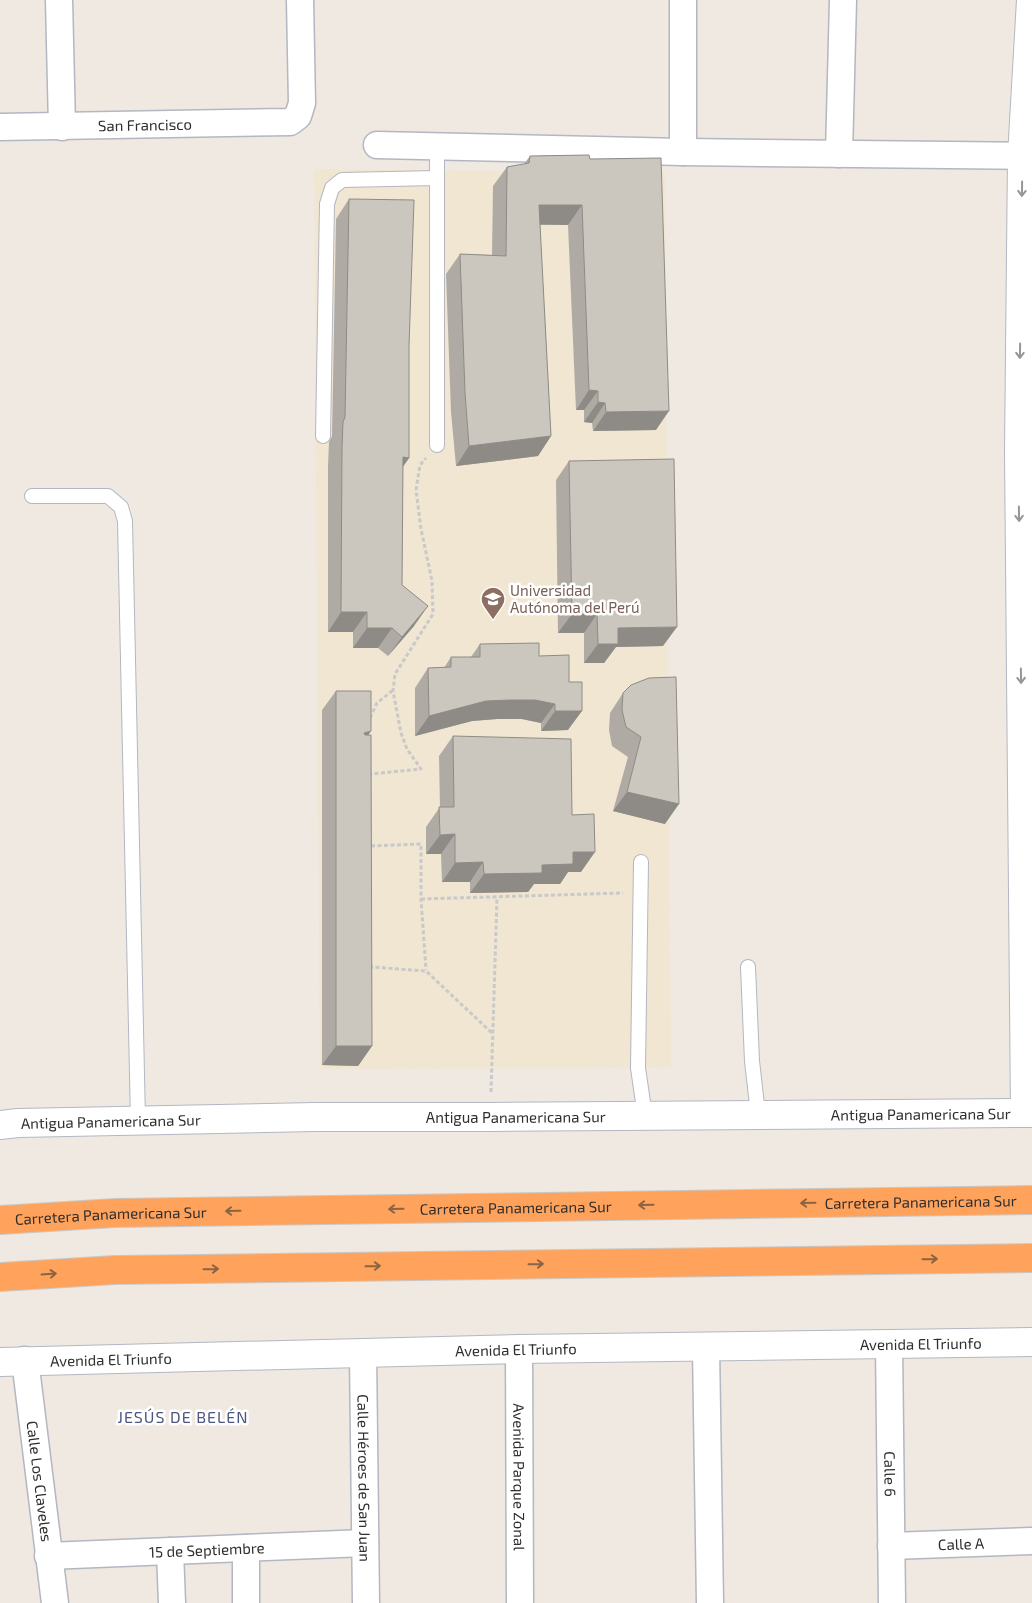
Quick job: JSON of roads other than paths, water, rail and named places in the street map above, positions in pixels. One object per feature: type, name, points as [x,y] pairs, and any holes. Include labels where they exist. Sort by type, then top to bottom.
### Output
[{"type":"highway","name":"Carretera Panamericana Sur","points":[[0,1220],[116,1213],[1032,1200]]},
{"type":"highway","points":[[0,1277],[115,1270],[1032,1258]]},
{"type":"main road","points":[[1029,1113],[1019,452],[1031,0]]},
{"type":"main road","name":"Antigua Panamericana Sur","points":[[0,1125],[18,1123],[315,1117],[1029,1113]]},
{"type":"main road","name":"Avenida El Triunfo","points":[[12,1361],[519,1349],[706,1348],[1032,1342]]},
{"type":"street","points":[[59,0],[62,127]]},
{"type":"street","name":"San Francisco","points":[[0,127],[290,122],[298,116],[302,104],[300,0]]},
{"type":"street","points":[[683,0],[684,152]]},
{"type":"street","points":[[838,154],[843,0]]},
{"type":"street","points":[[377,145],[684,152],[1027,156]]},
{"type":"street","name":"Calle 6","points":[[889,1344],[892,1603]]},
{"type":"street","points":[[706,1348],[710,1603]]},
{"type":"street","name":"Avenida Parque Zonal","points":[[519,1349],[520,1603]]},
{"type":"street","name":"Calle Héroes de San Juan","points":[[363,1353],[366,1603]]},
{"type":"street","name":"Calle Los Claveles","points":[[12,1361],[55,1603]]},
{"type":"street","name":"Calle A","points":[[891,1546],[1032,1542]]},
{"type":"street","name":"15 de Septiembre","points":[[48,1556],[365,1543]]},
{"type":"street","points":[[246,1548],[246,1603]]},
{"type":"street","points":[[170,1551],[172,1603]]},
{"type":"lane","points":[[437,146],[437,445]]},
{"type":"lane","points":[[323,436],[327,204],[332,188],[342,180],[437,178]]},
{"type":"lane","points":[[32,496],[108,496],[121,507],[125,521],[138,1121]]},
{"type":"lane","points":[[641,862],[638,1068],[645,1116]]},
{"type":"lane","points":[[748,968],[752,1061],[758,1114]]},
{"type":"place","name":"Universidad Autónoma del Perú","points":[[493,620]]},
{"type":"district","name":"JESÚS DE BELÉN","points":[[183,1416]]}]
